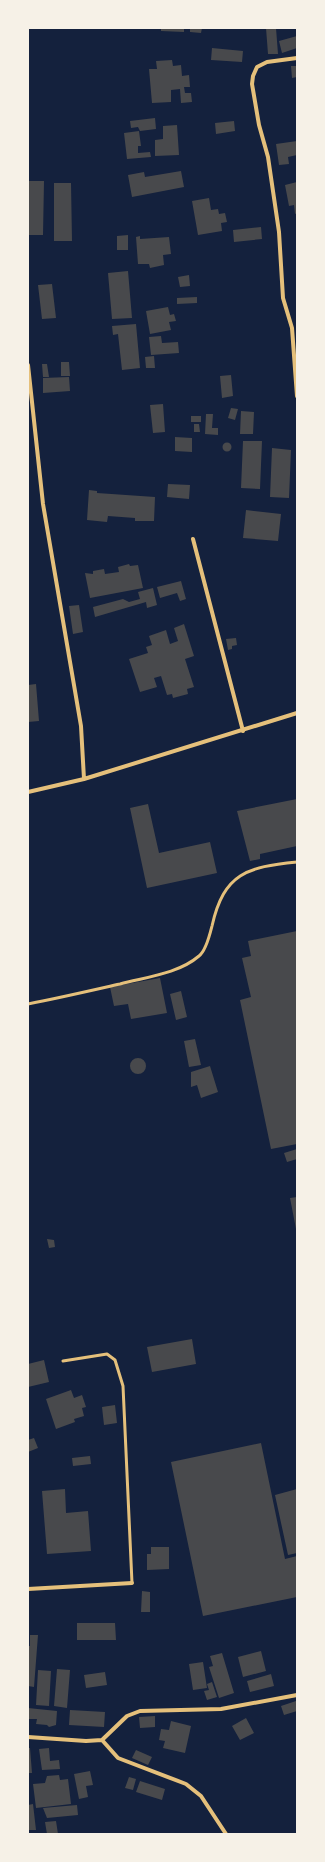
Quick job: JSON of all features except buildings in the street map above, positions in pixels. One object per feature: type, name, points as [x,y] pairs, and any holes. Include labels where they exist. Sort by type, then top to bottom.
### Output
[{"type":"street","points":[[297,58],[267,62],[257,67],[253,76],[252,84],[259,125],[268,157],[279,232],[283,298],[292,328],[297,396]]},
{"type":"street","points":[[28,365],[43,504],[81,726],[84,779]]},
{"type":"street","points":[[194,539],[243,731]]},
{"type":"street","points":[[28,792],[84,779],[243,731],[297,713]]},
{"type":"street","points":[[28,1589],[132,1583]]},
{"type":"street","points":[[28,1737],[86,1741],[102,1740],[127,1716],[140,1710],[221,1709],[297,1695]]},
{"type":"street","points":[[102,1740],[118,1758],[186,1784],[201,1796],[226,1834]]},
{"type":"lane","points":[[28,1004],[147,977],[184,966],[201,955],[211,931],[216,907],[230,882],[265,865],[297,862]]},
{"type":"lane","points":[[63,1361],[107,1354],[115,1360],[123,1386],[132,1583]]}]
